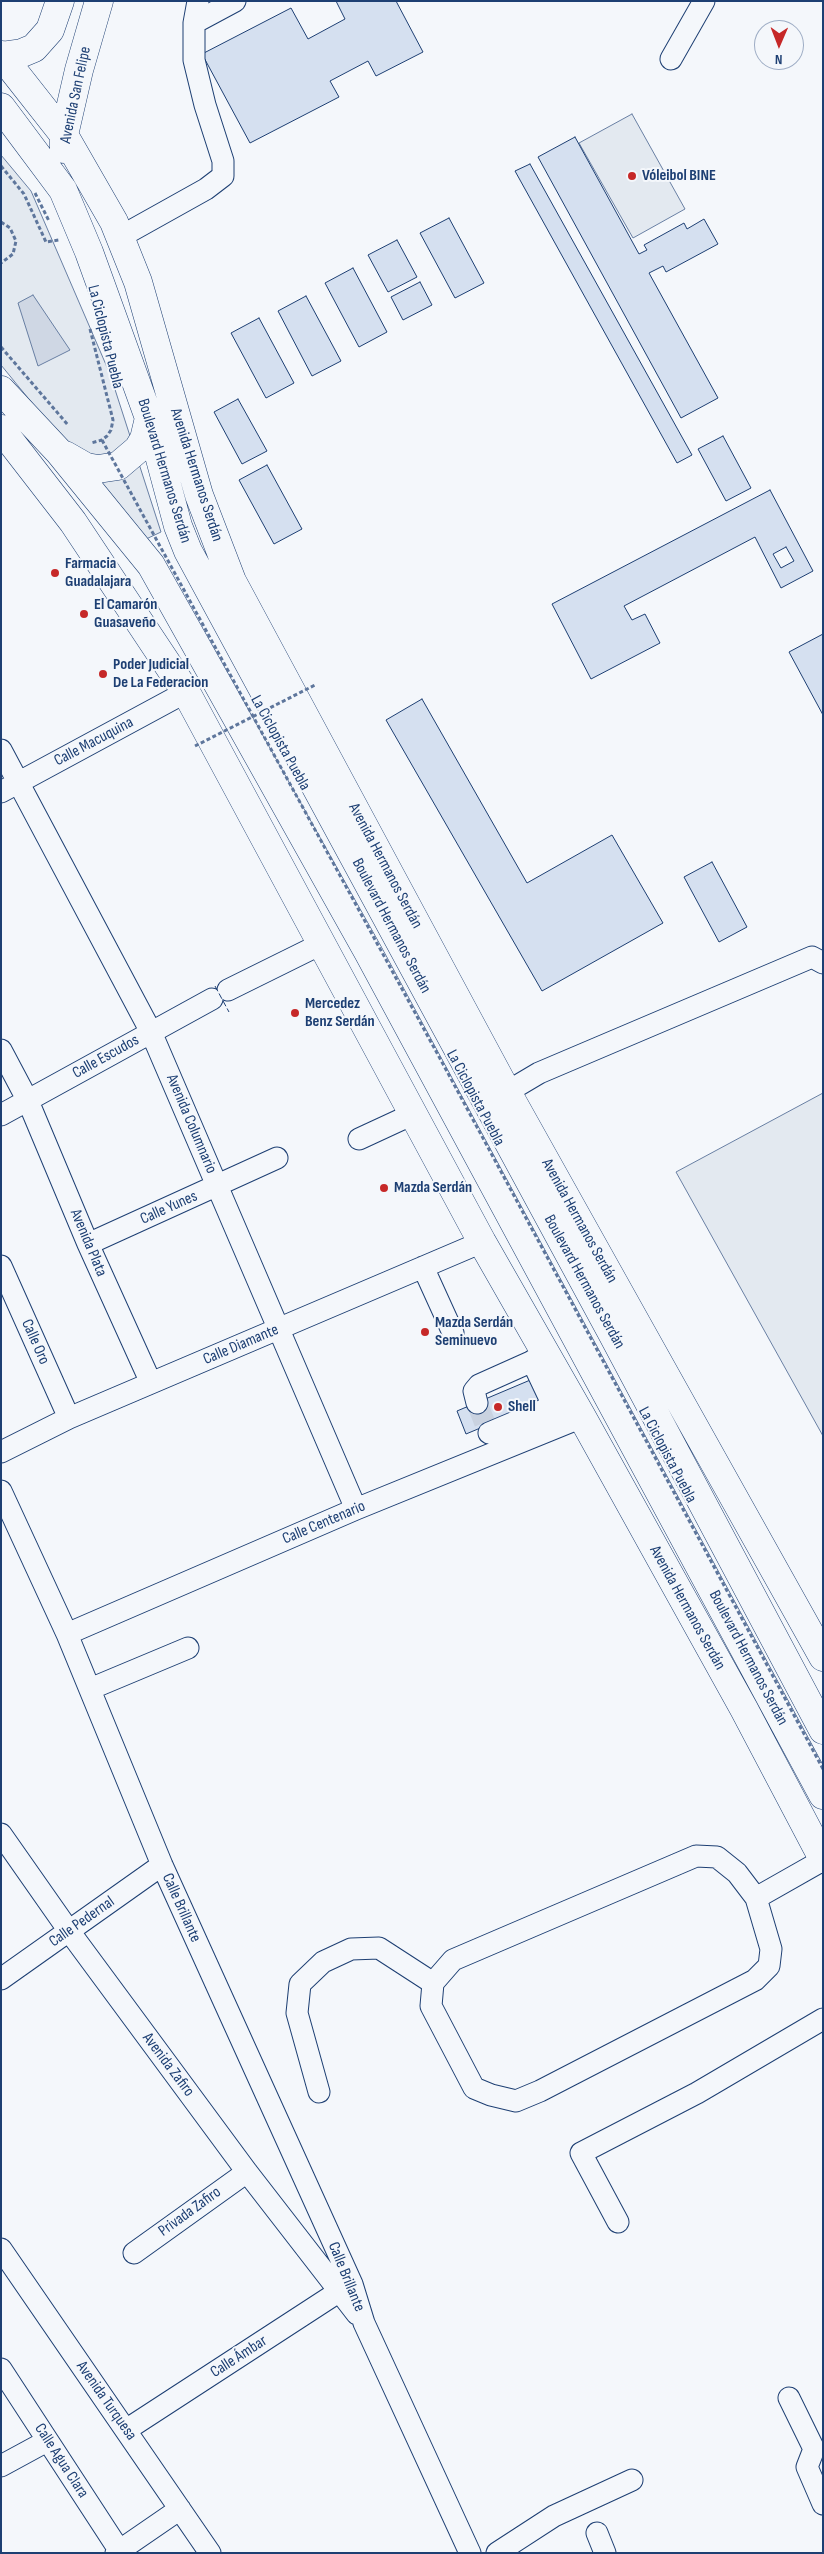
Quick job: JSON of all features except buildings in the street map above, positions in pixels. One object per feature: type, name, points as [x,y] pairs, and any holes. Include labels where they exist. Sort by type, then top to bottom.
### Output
[{"type":"main road","points":[[2,56],[22,53],[34,48],[50,30],[60,1]]},
{"type":"main road","name":"Avenida San Felipe","points":[[63,190],[64,135],[79,70],[99,1]]},
{"type":"main road","name":"Avenida Hermanos Serdán","points":[[2,56],[64,135],[90,176],[120,237],[138,282],[199,495],[232,581],[507,1092],[823,1657]]},
{"type":"main road","name":"Boulevard Hermanos Serdán","points":[[1,108],[63,190],[89,252],[149,418],[178,526],[188,551],[613,1335],[823,1730]]},
{"type":"main road","points":[[136,381],[152,334]]},
{"type":"main road","name":"Boulevard Hermanos Serdán","points":[[1,390],[67,442],[151,565],[415,1039],[823,1795]]},
{"type":"main road","points":[[67,442],[86,467],[98,469],[118,466],[138,449],[144,439],[149,418]]},
{"type":"main road","name":"Avenida Hermanos Serdán","points":[[1,429],[73,522],[186,692],[507,1287],[539,1358],[567,1411],[636,1515],[744,1709],[823,1860]]},
{"type":"main road","points":[[407,1104],[415,1039]]},
{"type":"main road","points":[[485,1170],[484,1194],[505,1246],[508,1265],[507,1287]]},
{"type":"main road","points":[[604,1391],[601,1404],[604,1419],[638,1490],[640,1502],[636,1515]]},
{"type":"main road","points":[[744,1709],[793,1741]]},
{"type":"street","points":[[120,237],[206,189],[223,176],[223,161],[205,105],[194,60],[194,23],[198,1]]},
{"type":"street","points":[[194,23],[235,1]]},
{"type":"street","points":[[671,59],[704,1]]},
{"type":"street","name":"Calle Macuquina","points":[[10,787],[186,692]]},
{"type":"street","name":"Avenida Columnario","points":[[1,750],[10,787],[151,1032],[356,1509]]},
{"type":"street","name":"Calle Escudos","points":[[1,1115],[220,994],[321,944]]},
{"type":"street","points":[[507,1092],[540,1073],[812,957],[823,963]]},
{"type":"street","name":"Avenida Plata","points":[[1,1050],[28,1100],[88,1244],[150,1383]]},
{"type":"street","points":[[359,1139],[407,1104]]},
{"type":"street","name":"Calle Yunes","points":[[88,1244],[277,1158]]},
{"type":"street","name":"Calle Diamante","points":[[1,1452],[69,1418],[482,1242]]},
{"type":"street","name":"Calle Oro","points":[[1,1266],[69,1418]]},
{"type":"street","points":[[423,1267],[454,1333]]},
{"type":"street","points":[[477,1403],[474,1391],[476,1387],[539,1358]]},
{"type":"street","name":"Calle Centenario","points":[[67,1634],[356,1509],[491,1437],[567,1411]]},
{"type":"street","name":"Calle Brillante","points":[[1,1491],[67,1634],[162,1865],[345,2288],[364,2323],[470,2553]]},
{"type":"street","points":[[90,1689],[188,1648]]},
{"type":"street","name":"Avenida Zafiro","points":[[1,1834],[68,1931],[247,2172],[345,2288]]},
{"type":"street","points":[[696,1856],[717,1857],[737,1873],[756,1898],[771,1950],[769,1966],[755,1980],[540,2092],[516,2100],[491,2095],[474,2088],[432,2006],[433,1983],[453,1960],[696,1856]]},
{"type":"street","points":[[756,1898],[823,1860]]},
{"type":"street","name":"Calle Pedernal","points":[[1,1978],[162,1865]]},
{"type":"street","points":[[319,2092],[297,2013],[300,1984],[323,1962],[351,1949],[379,1948],[433,1983]]},
{"type":"street","points":[[618,2222],[581,2153],[697,2093],[823,2019]]},
{"type":"street","name":"Privada Zafiro","points":[[134,2253],[247,2172]]},
{"type":"street","name":"Avenida Turquesa","points":[[2,2250],[210,2553]]},
{"type":"street","name":"Calle Ámbar","points":[[126,2430],[345,2288]]},
{"type":"street","name":"Calle Agua Clara","points":[[3,2377],[28,2406],[47,2440],[119,2552]]},
{"type":"street","points":[[790,2398],[814,2449],[807,2467],[823,2504]]},
{"type":"street","points":[[1,2466],[47,2440]]},
{"type":"street","points":[[497,2553],[554,2516],[632,2480]]},
{"type":"street","points":[[119,2552],[180,2509]]},
{"type":"street","points":[[597,2533],[605,2553]]},
{"type":"path","points":[[1,166],[24,194],[46,242],[58,240]]},
{"type":"path","points":[[32,189],[50,223]]},
{"type":"path","points":[[1,222],[10,228],[16,240],[13,254],[1,263]]},
{"type":"path","points":[[54,231],[62,248]]},
{"type":"path","name":"La Ciclopista Puebla","points":[[88,320],[113,420],[111,430],[102,440],[443,1064],[823,1769]]},
{"type":"path","points":[[1,347],[67,442]]},
{"type":"path","points":[[86,442],[102,440]]},
{"type":"path","points":[[196,746],[315,685]]},
{"type":"shaded area","name":"Vóleibol BINE","points":[[632,114],[685,209],[633,238],[579,143]]},
{"type":"shaded area","points":[[1,155],[31,191],[110,374],[161,532],[144,540],[1,365]]},
{"type":"shaded area","points":[[33,295],[70,350],[38,366],[18,303]]},
{"type":"shaded area","points":[[823,1093],[823,1436],[676,1172]]},
{"type":"tunnel","points":[[477,1403],[486,1426]]},
{"type":"fence","points":[[215,986],[229,1012]]},
{"type":"place","name":"Vóleibol BINE","points":[[632,176]]},
{"type":"place","name":"Farmacia Guadalajara","points":[[55,573]]},
{"type":"place","name":"El Camarón Guasaveño","points":[[84,614]]},
{"type":"place","name":"Poder Judicial De La Federacion","points":[[103,674]]},
{"type":"place","name":"Mercedez Benz Serdán","points":[[295,1013]]},
{"type":"place","name":"Mazda Serdán","points":[[384,1188]]},
{"type":"place","name":"Mazda Serdán Seminuevo","points":[[425,1332]]},
{"type":"place","name":"Shell","points":[[498,1407]]}]
